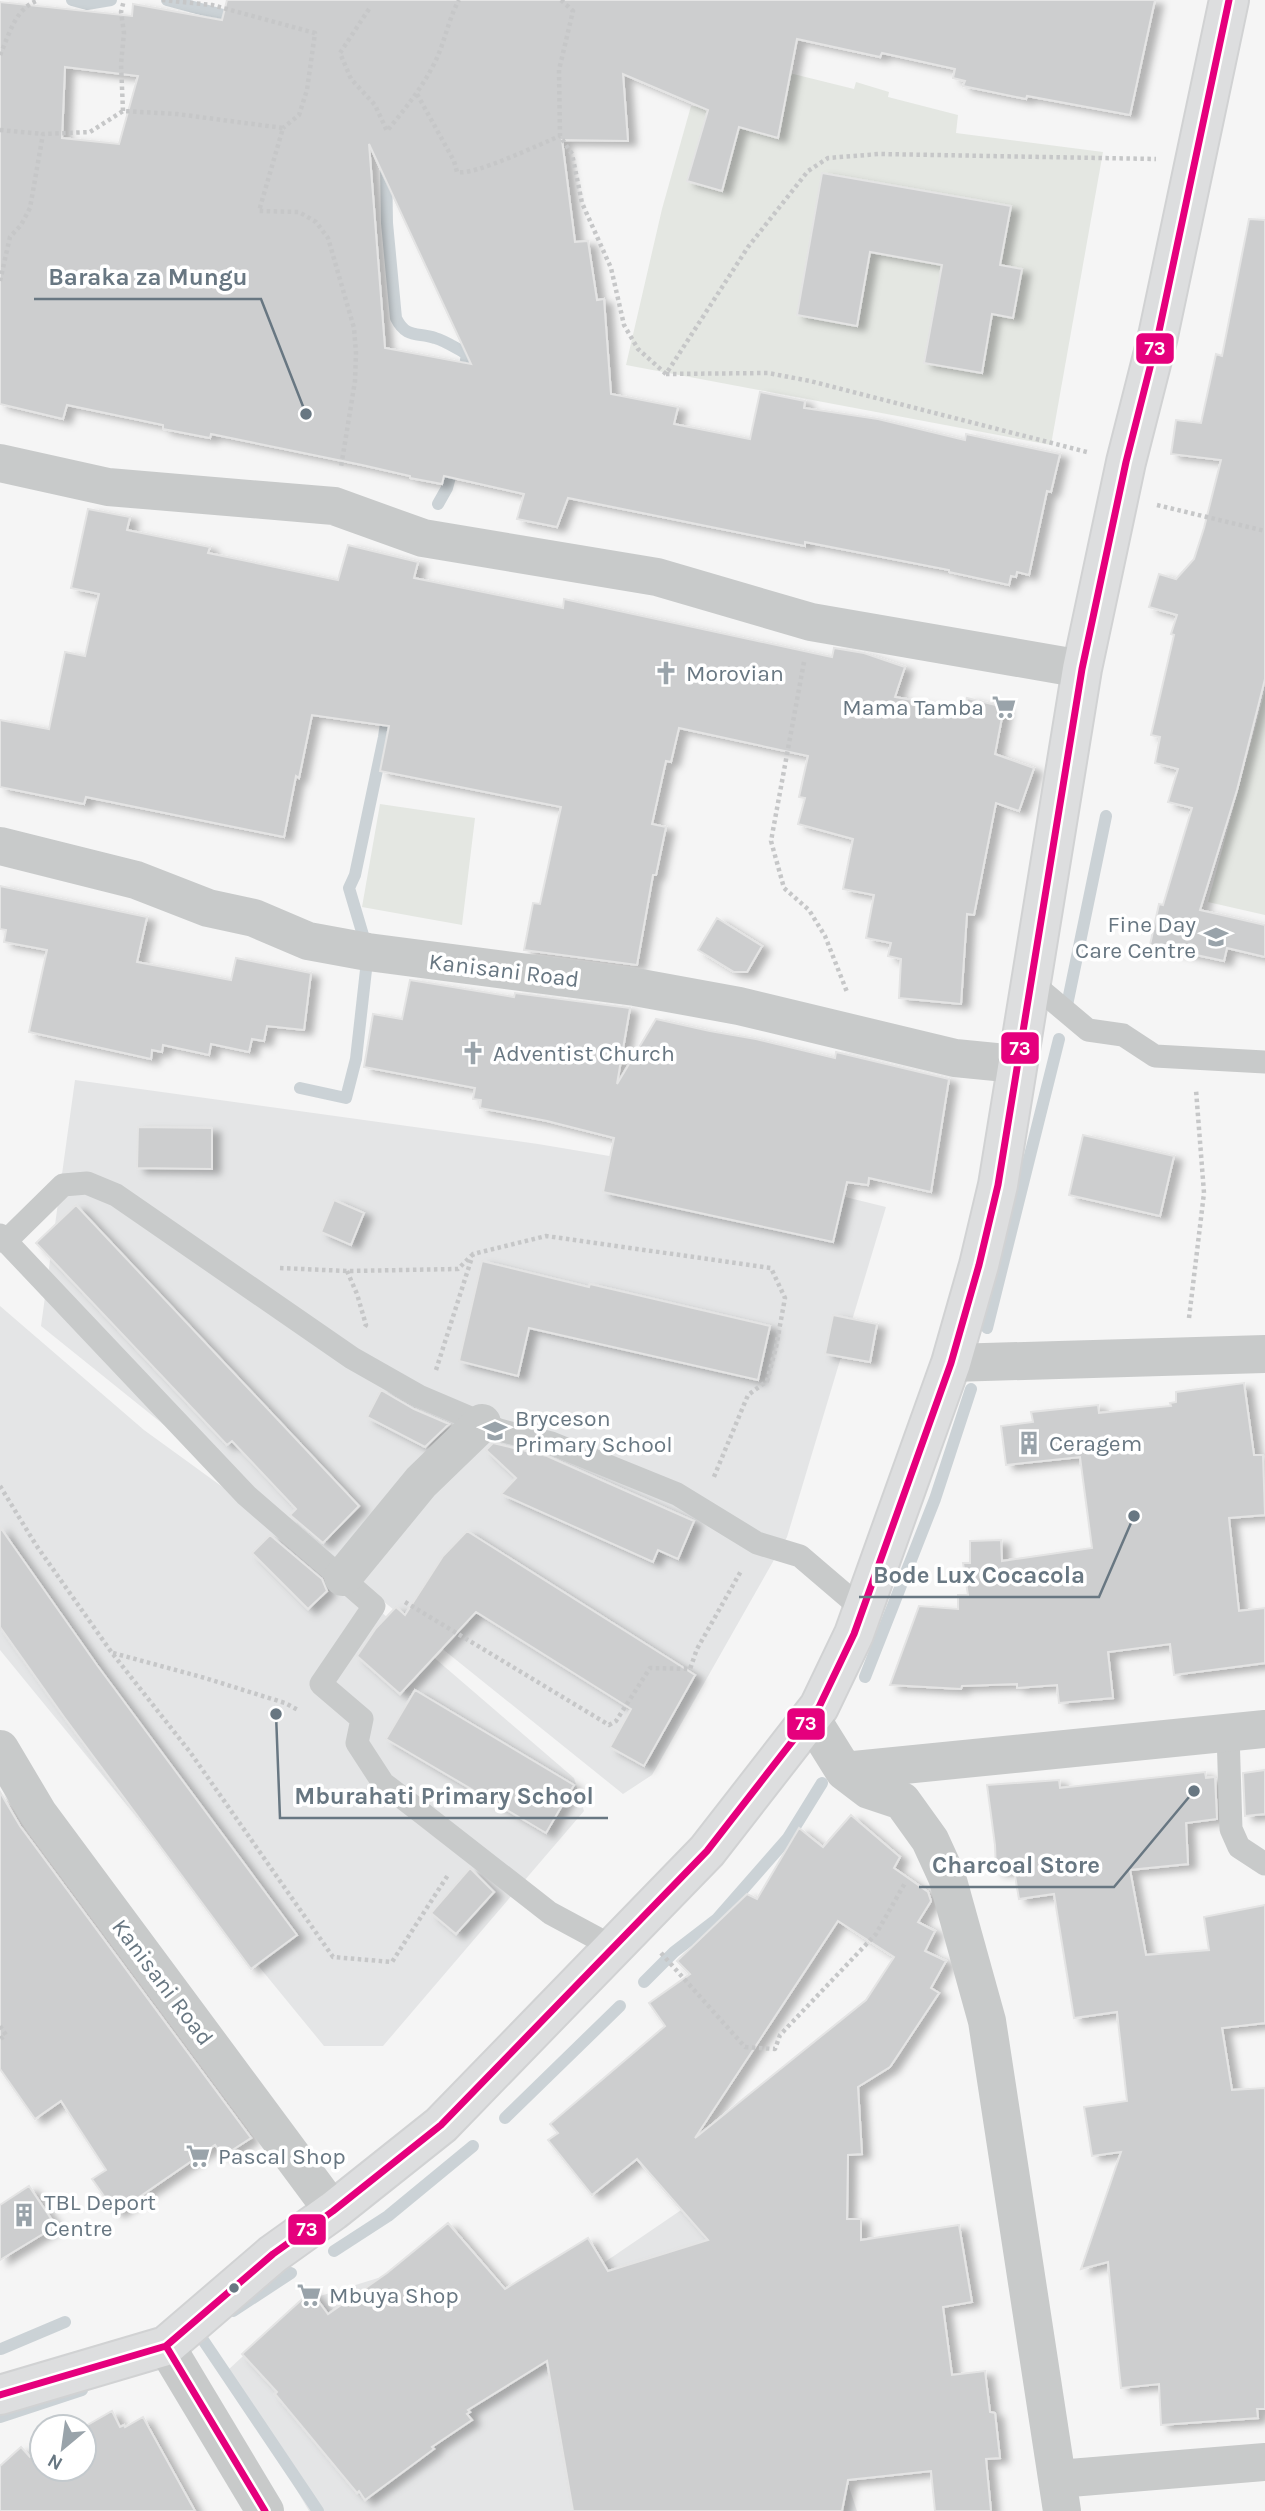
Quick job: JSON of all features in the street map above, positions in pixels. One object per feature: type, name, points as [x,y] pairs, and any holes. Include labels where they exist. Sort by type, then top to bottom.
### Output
[{"type":"main road","points":[[0,2395],[166,2346],[272,2254],[333,2211],[441,2124],[707,1851],[820,1707],[854,1634],[951,1363],[979,1265],[998,1185],[1082,669],[1122,479],[1158,336],[1228,0]]},
{"type":"street","points":[[0,463],[108,487],[334,506],[423,538],[657,577],[811,622],[1082,669]]},
{"type":"street","name":"Kanisani Road","points":[[0,846],[136,880],[208,908],[254,918],[308,941],[368,952],[635,987],[739,1006],[955,1058],[1016,1064]]},
{"type":"street","points":[[951,1363],[1265,1354]]},
{"type":"street","points":[[343,1577],[421,1482],[482,1423]]},
{"type":"street","points":[[811,1718],[845,1771],[869,1790],[902,1801],[930,1840],[947,1877],[987,2021],[1060,2495],[1265,2462]]},
{"type":"street","points":[[845,1771],[1265,1729]]},
{"type":"street","name":"Kanisani Road","points":[[0,1749],[38,1813],[333,2211]]},
{"type":"street","points":[[166,2346],[265,2511]]},
{"type":"lane","points":[[1031,982],[1088,1030],[1123,1035],[1154,1056],[1265,1062]]},
{"type":"lane","points":[[615,1948],[550,1913],[383,1783],[357,1743],[362,1719],[321,1684],[374,1606],[246,1495],[2,1238],[62,1185],[87,1183],[116,1195],[352,1358],[427,1399],[482,1423],[551,1443],[677,1494],[757,1543],[800,1556],[862,1609]]},
{"type":"lane","points":[[1228,1732],[1231,1829],[1239,1847],[1265,1864]]},
{"type":"path","points":[[0,55],[26,4],[39,0]]},
{"type":"path","points":[[123,111],[121,64],[124,33],[121,12],[124,0]]},
{"type":"path","points":[[162,0],[212,5],[316,33],[307,90],[299,115],[283,128],[259,211],[299,212],[316,222],[328,238],[354,328],[355,381],[334,506]]},
{"type":"path","points":[[369,9],[340,53],[351,79],[375,105],[387,131],[417,94],[436,61],[446,36],[450,15],[459,0]]},
{"type":"path","points":[[561,0],[573,11],[559,70],[560,136],[572,154],[583,203],[611,268],[624,325],[638,348],[666,374],[768,373],[810,381],[1122,479],[1265,531]]},
{"type":"path","points":[[417,94],[454,161],[457,173],[462,174],[485,166],[560,136]]},
{"type":"path","points":[[0,131],[43,134],[90,132],[123,111],[177,114],[283,128]]},
{"type":"path","points":[[0,281],[10,237],[21,225],[30,208],[43,134]]},
{"type":"path","points":[[666,374],[748,247],[808,171],[828,158],[879,154],[1196,160]]},
{"type":"path","points":[[811,622],[771,841],[784,888],[808,910],[825,936],[866,1038]]},
{"type":"path","points":[[1185,1357],[1204,1193],[1193,1059]]},
{"type":"path","points":[[215,1262],[347,1271],[458,1269],[472,1254],[546,1236],[771,1268],[785,1298],[767,1381],[748,1395],[700,1508]]},
{"type":"path","points":[[427,1399],[472,1254]]},
{"type":"path","points":[[347,1271],[366,1325],[352,1358]]},
{"type":"path","points":[[0,1486],[36,1545],[112,1653],[190,1752],[333,1957],[392,1962],[466,1848]]},
{"type":"path","points":[[374,1606],[391,1594],[609,1725],[616,1721],[650,1668],[690,1670],[702,1640],[757,1543]]},
{"type":"path","points":[[112,1653],[285,1703],[357,1743]]},
{"type":"path","points":[[643,1918],[663,1956],[745,2047],[775,2049],[780,2035],[876,1934],[930,1840]]},
{"type":"path","points":[[0,2026],[6,2035],[0,2039]]},
{"type":"shaded area","points":[[720,56],[854,89],[856,82],[889,92],[888,97],[958,115],[956,133],[1103,152],[1051,445],[626,365],[662,209],[691,106],[703,107]]},
{"type":"shaded area","points":[[1265,691],[1265,915],[1208,902]]},
{"type":"shaded area","points":[[380,804],[475,818],[462,925],[362,907]]},
{"type":"shaded area","name":"Bryceson Primary School","points":[[75,1080],[538,1144],[829,1193],[886,1207],[787,1537],[652,1775],[623,1794],[41,1326]]},
{"type":"shaded area","points":[[0,1306],[144,1430],[308,1549],[574,1778],[584,1811],[383,2046],[324,2046],[0,1650]]},
{"type":"shaded area","points":[[712,2189],[833,2439],[857,2511],[309,2511],[227,2371],[301,2302],[378,2278],[448,2369]]},
{"type":"building","points":[[227,0],[1155,0],[1130,115],[963,86],[965,81],[953,78],[955,69],[882,53],[880,57],[797,39],[778,138],[739,127],[722,191],[687,181],[708,110],[623,74],[628,141],[562,140],[575,242],[588,241],[597,300],[604,299],[611,394],[678,407],[674,424],[750,439],[760,392],[805,401],[804,408],[878,419],[965,440],[966,434],[1060,454],[1051,492],[1047,491],[1029,575],[1017,572],[1016,577],[1011,576],[1009,585],[949,570],[805,542],[805,546],[568,498],[557,527],[517,519],[524,494],[444,476],[442,484],[410,478],[362,465],[211,434],[210,438],[163,429],[163,425],[67,405],[63,419],[0,404],[0,2],[132,16],[133,4],[222,20]],"holes":[[[65,67],[138,76],[119,144],[62,138]],[[369,144],[471,364],[385,348]]]},
{"type":"building","points":[[822,173],[1011,206],[1000,265],[1022,269],[1013,318],[992,314],[982,373],[924,363],[942,265],[870,252],[857,326],[797,315]]},
{"type":"building","points":[[1249,219],[1265,220],[1265,679],[1237,790],[1200,910],[1265,925],[1265,957],[1227,948],[1224,961],[1150,945],[1159,904],[1163,905],[1192,808],[1168,802],[1178,769],[1155,763],[1160,737],[1151,735],[1177,615],[1149,607],[1159,574],[1176,579],[1194,559],[1204,528],[1221,460],[1171,454],[1176,420],[1201,423],[1216,354],[1222,356]]},
{"type":"building","points":[[88,509],[130,517],[127,530],[210,547],[208,553],[338,580],[348,545],[418,562],[414,578],[563,608],[564,599],[832,657],[834,648],[864,653],[905,667],[895,697],[965,709],[967,698],[1004,707],[995,754],[1034,768],[1019,811],[996,803],[974,915],[967,914],[961,1004],[899,998],[901,959],[888,956],[891,943],[866,938],[874,895],[843,889],[853,839],[798,824],[805,798],[799,797],[808,756],[679,728],[671,762],[666,761],[652,824],[666,827],[656,875],[653,875],[637,965],[524,950],[533,903],[540,904],[561,807],[380,771],[389,726],[312,715],[284,837],[86,797],[84,804],[0,787],[0,720],[49,729],[65,652],[85,656],[99,594],[71,588]]},
{"type":"building","points":[[0,886],[147,917],[137,962],[231,980],[236,958],[311,973],[304,1030],[267,1026],[264,1041],[252,1039],[249,1052],[211,1044],[209,1055],[163,1045],[162,1052],[152,1050],[151,1059],[29,1032],[47,950],[4,942],[6,930],[0,929]]},
{"type":"building","points":[[717,918],[762,946],[747,972],[734,972],[698,950]]},
{"type":"building","points":[[410,980],[514,997],[515,993],[630,1008],[617,1084],[656,1019],[835,1058],[836,1052],[949,1079],[931,1192],[869,1178],[868,1185],[847,1182],[833,1242],[603,1192],[614,1138],[480,1108],[481,1100],[473,1099],[475,1088],[364,1067],[373,1014],[402,1019]]},
{"type":"building","points":[[138,1127],[212,1128],[212,1169],[137,1168]]},
{"type":"building","points":[[1083,1135],[1174,1156],[1160,1216],[1069,1195]]},
{"type":"building","points":[[334,1200],[364,1213],[351,1245],[321,1232]]},
{"type":"building","points":[[76,1205],[359,1506],[323,1543],[290,1515],[296,1509],[232,1441],[227,1445],[36,1243]]},
{"type":"building","points":[[482,1261],[770,1326],[758,1380],[529,1328],[518,1376],[459,1361]]},
{"type":"building","points":[[833,1315],[877,1324],[870,1362],[825,1354]]},
{"type":"building","points":[[1244,1383],[1254,1455],[1263,1455],[1265,1515],[1229,1518],[1239,1611],[1265,1608],[1265,1663],[1174,1675],[1170,1644],[1108,1652],[1113,1698],[1059,1703],[1057,1685],[1017,1688],[1017,1684],[962,1686],[961,1689],[890,1685],[919,1606],[958,1609],[958,1595],[968,1595],[963,1563],[970,1563],[970,1541],[1001,1540],[1002,1561],[1092,1548],[1080,1457],[1006,1465],[1001,1426],[1033,1422],[1031,1412],[1098,1405],[1099,1413],[1171,1406],[1170,1403],[1176,1402],[1176,1392]]},
{"type":"building","points":[[381,1390],[414,1409],[449,1424],[425,1447],[367,1417]]},
{"type":"building","points":[[493,1443],[547,1456],[694,1521],[678,1559],[658,1550],[653,1562],[501,1494],[516,1478],[486,1450]]},
{"type":"building","points":[[0,1527],[97,1665],[297,1935],[251,1969],[0,1627]]},
{"type":"building","points":[[467,1531],[695,1675],[644,1766],[610,1747],[631,1709],[476,1612],[400,1694],[357,1656],[376,1628],[396,1607],[405,1615],[443,1556]]},
{"type":"building","points":[[270,1535],[322,1579],[327,1591],[308,1609],[252,1553]]},
{"type":"building","points":[[415,1690],[574,1785],[546,1833],[386,1739]]},
{"type":"building","points":[[1265,1770],[1265,1814],[1245,1816],[1243,1773]]},
{"type":"building","points":[[1205,1772],[1206,1778],[1215,1777],[1217,1819],[1186,1823],[1188,1864],[1130,1870],[1146,1955],[1209,1950],[1204,1917],[1265,1905],[1265,2023],[1222,2028],[1232,2090],[1265,2088],[1265,2409],[1257,2409],[1258,2418],[1161,2425],[1159,2384],[1121,2388],[1108,2262],[1081,2269],[1121,2152],[1092,2156],[1084,2107],[1127,2101],[1117,2012],[1074,2018],[1054,1894],[1019,1899],[1014,1870],[996,1871],[987,1785],[1059,1780],[1060,1788]]},
{"type":"building","points":[[0,1792],[20,1826],[251,2138],[223,2156],[215,2145],[116,2213],[92,2179],[106,2170],[61,2101],[35,2119],[0,2069]]},
{"type":"building","points":[[851,1815],[900,1857],[894,1868],[928,1892],[931,1901],[918,1922],[935,1931],[925,1951],[946,1961],[931,1988],[939,1993],[890,2067],[858,2087],[862,2154],[848,2155],[847,2219],[861,2219],[861,2240],[959,2225],[972,2302],[943,2307],[952,2375],[985,2371],[990,2412],[995,2413],[1000,2458],[986,2459],[991,2511],[935,2511],[931,2471],[848,2480],[842,2511],[573,2511],[547,2361],[468,2410],[470,2412],[467,2414],[472,2420],[432,2447],[434,2449],[365,2500],[275,2394],[277,2392],[242,2354],[311,2291],[328,2314],[387,2273],[448,2223],[505,2289],[588,2238],[608,2271],[708,2240],[637,2159],[592,2195],[548,2140],[558,2133],[550,2124],[665,2026],[649,2003],[690,1974],[677,1961],[747,1894],[757,1899],[799,1828],[823,1847]],"holes":[[[838,1921],[894,1957],[866,2000],[695,2138]]]},
{"type":"building","points":[[470,1868],[494,1892],[456,1934],[431,1913]]},
{"type":"building","name":"TBL Deport Centre","points":[[29,2186],[56,2226],[0,2260],[0,2205]]},
{"type":"building","points":[[112,2411],[120,2427],[125,2427],[143,2417],[195,2511],[0,2511],[0,2466],[21,2447],[28,2455],[28,2483],[98,2483],[98,2419]]},
{"type":"waterway","points":[[72,0],[87,4],[111,0]]},
{"type":"waterway","points":[[167,0],[238,19]]},
{"type":"waterway","points":[[386,164],[387,223],[396,318],[408,332],[439,339],[467,354],[463,378]]},
{"type":"waterway","points":[[438,504],[447,488],[454,462]]},
{"type":"waterway","points":[[300,1088],[346,1098],[356,1059],[368,952],[349,888],[355,875],[388,710]]},
{"type":"waterway","points":[[1066,1010],[1106,816]]},
{"type":"waterway","points":[[987,1328],[1059,1039]]},
{"type":"waterway","points":[[865,1677],[935,1499],[971,1389]]},
{"type":"waterway","points":[[644,1982],[674,1952],[717,1919],[788,1838],[822,1783]]},
{"type":"waterway","points":[[505,2118],[620,2006]]},
{"type":"waterway","points":[[334,2251],[388,2216],[473,2146]]},
{"type":"waterway","points":[[233,2311],[291,2273]]},
{"type":"waterway","points":[[1,2349],[65,2322]]},
{"type":"waterway","points":[[206,2329],[199,2334],[318,2511]]},
{"type":"waterway","points":[[0,2417],[82,2390]]},
{"type":"transit line","name":"73","points":[[0,2395],[166,2346],[273,2254],[333,2211],[441,2125],[707,1851],[819,1707],[854,1634],[951,1363],[979,1265],[998,1185],[1082,669],[1126,462],[1158,336],[1229,0]]},
{"type":"transit line","name":"73","points":[[166,2346],[265,2511]]},
{"type":"place","name":"Baraka za Mungu","points":[[306,414]]},
{"type":"place","name":"Morovian","points":[[666,673]]},
{"type":"place","name":"Mama Tamba","points":[[1004,707]]},
{"type":"place","name":"Fine Day Care Centre","points":[[1216,937]]},
{"type":"place","name":"Adventist Church","points":[[473,1053]]},
{"type":"place","name":"Bryceson Primary School","points":[[495,1431]]},
{"type":"place","name":"Ceragem","points":[[1029,1443]]},
{"type":"place","name":"Bode Lux Cocacola","points":[[1134,1516]]},
{"type":"place","name":"Mburahati Primary School","points":[[276,1714]]},
{"type":"place","name":"Charcoal Store","points":[[1194,1791]]},
{"type":"place","name":"Pascal Shop","points":[[198,2156]]},
{"type":"place","name":"TBL Deport Centre","points":[[24,2215]]},
{"type":"place","name":"Mbuya Shop","points":[[309,2295]]}]
